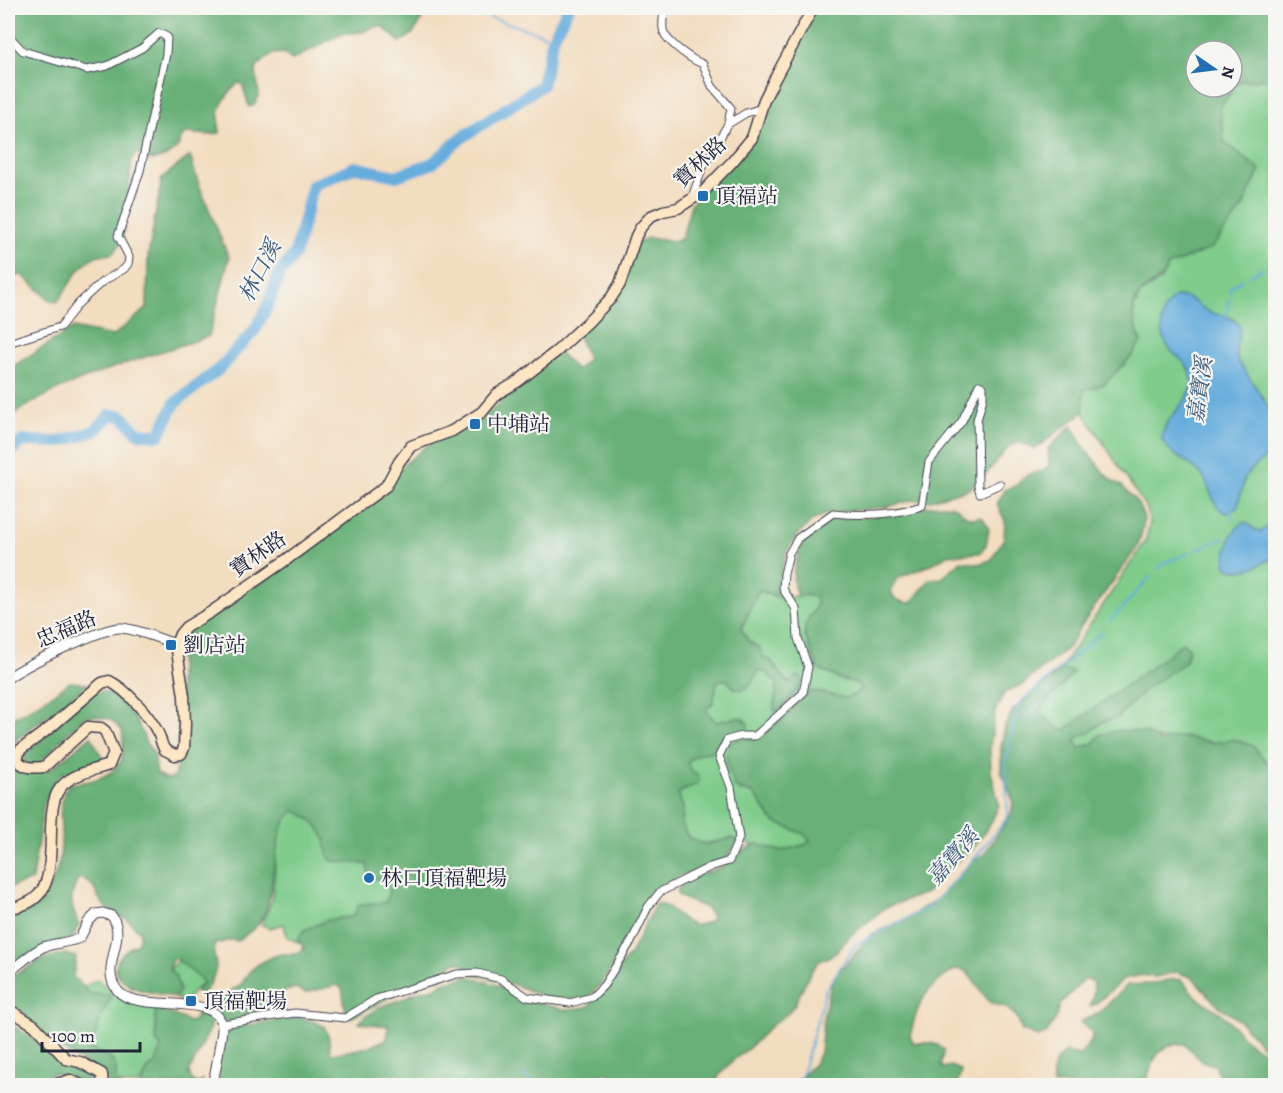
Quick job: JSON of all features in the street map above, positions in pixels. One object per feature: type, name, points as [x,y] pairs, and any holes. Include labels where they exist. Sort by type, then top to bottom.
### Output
[{"type":"main road","name":"寶林路","points":[[176,644],[186,627],[286,560],[386,486],[411,446],[452,431],[474,418],[497,394],[517,382],[573,338],[616,291],[641,227],[651,216],[678,208],[703,192],[752,138],[762,108],[784,59],[813,8]]},
{"type":"main road","points":[[8,906],[15,908],[33,901],[44,887],[51,868],[51,816],[58,792],[73,777],[109,765],[114,753],[105,731],[88,727],[45,767],[32,768],[21,765],[17,759],[18,753],[102,683],[109,681],[124,690],[150,721],[165,750],[171,754],[180,755],[184,748],[184,696],[176,644]]},
{"type":"main road","points":[[8,1009],[34,1025],[66,1059],[80,1062],[102,1074],[103,1086]]},
{"type":"main road","points":[[51,1086],[70,1080],[83,1086]]},
{"type":"street","points":[[666,8],[663,23],[664,34],[693,61],[703,64],[712,86],[732,108],[728,124],[703,167],[691,200]]},
{"type":"street","points":[[8,35],[23,51],[87,70],[107,66],[142,48],[159,33],[167,37],[166,54],[140,171],[118,236],[129,257],[128,264],[124,269],[102,282],[79,303],[60,327],[8,343]]},
{"type":"street","points":[[728,124],[747,113],[762,108]]},
{"type":"street","points":[[222,1024],[295,1013],[345,1018],[376,999],[457,974],[477,973],[501,980],[527,997],[570,1003],[592,997],[604,985],[632,940],[648,907],[660,892],[710,867],[729,861],[739,838],[731,787],[719,756],[727,740],[742,736],[755,736],[803,693],[808,667],[798,638],[796,609],[783,589],[789,553],[798,537],[833,513],[859,516],[909,510],[922,506],[929,462],[962,421],[979,385],[983,387],[983,398],[977,420],[980,493],[1000,484]]},
{"type":"street","name":"忠福路","points":[[8,678],[32,662],[113,628],[129,629],[176,644]]},
{"type":"street","points":[[8,972],[21,960],[45,946],[80,938],[88,922],[96,914],[103,913],[112,916],[118,931],[110,976],[118,993],[135,1000],[205,1009],[219,1017],[222,1024],[215,1077],[211,1086]]},
{"type":"green space","points":[[8,8],[427,8],[414,32],[400,42],[383,27],[377,26],[362,32],[340,34],[292,60],[283,53],[272,54],[257,67],[259,95],[254,105],[249,107],[243,86],[239,82],[224,99],[219,117],[220,133],[209,135],[186,133],[176,149],[159,159],[146,159],[137,153],[132,159],[127,211],[119,246],[108,255],[98,255],[87,262],[57,302],[51,301],[22,275],[16,276],[8,285]]},
{"type":"green space","points":[[813,8],[1275,8],[1275,77],[1244,81],[1244,39],[1184,39],[1184,99],[1226,99],[1220,107],[1224,142],[1260,170],[1242,208],[1212,248],[1168,266],[1158,280],[1137,298],[1134,304],[1134,317],[1141,342],[1131,357],[1104,384],[1084,390],[1083,412],[1035,449],[1019,442],[1009,446],[987,473],[969,489],[930,500],[913,500],[886,507],[829,513],[813,520],[787,550],[781,571],[781,583],[785,593],[782,598],[759,590],[741,629],[749,642],[760,648],[762,656],[771,661],[786,681],[789,683],[798,676],[802,677],[802,684],[778,712],[774,710],[777,683],[765,672],[758,671],[750,685],[743,690],[735,689],[727,680],[720,680],[717,683],[713,703],[707,708],[707,712],[716,722],[743,718],[748,724],[747,733],[724,734],[716,752],[700,753],[694,756],[688,762],[689,769],[696,773],[700,780],[697,784],[678,793],[683,808],[682,825],[688,837],[705,845],[732,838],[738,842],[724,861],[680,876],[659,890],[603,982],[587,998],[555,1001],[515,985],[471,973],[458,962],[452,964],[446,975],[438,979],[416,983],[351,1018],[346,1015],[342,988],[337,985],[305,993],[296,988],[290,989],[276,998],[264,1017],[226,1022],[207,1007],[210,998],[215,996],[225,998],[242,983],[252,969],[268,959],[301,951],[304,948],[298,939],[304,930],[328,920],[354,916],[358,906],[363,904],[386,902],[390,887],[385,878],[370,879],[367,864],[332,861],[319,828],[307,817],[294,811],[286,820],[277,846],[266,910],[253,930],[238,941],[231,940],[215,944],[216,969],[203,994],[199,995],[196,992],[203,983],[201,980],[177,959],[172,959],[169,970],[175,975],[180,991],[175,997],[140,990],[124,982],[115,969],[123,953],[138,943],[140,932],[126,918],[119,918],[106,907],[93,887],[82,878],[78,879],[72,897],[72,907],[79,925],[71,940],[21,958],[8,968],[8,912],[23,913],[32,910],[43,899],[53,880],[60,854],[60,815],[65,792],[69,784],[97,779],[116,768],[123,755],[122,730],[110,719],[95,716],[83,718],[38,764],[31,767],[23,760],[24,756],[89,694],[106,692],[127,707],[132,715],[152,750],[157,774],[167,779],[174,778],[177,765],[180,636],[391,486],[398,470],[425,447],[450,432],[482,419],[558,351],[576,370],[588,359],[576,332],[618,283],[632,245],[648,238],[676,241],[682,238],[691,204],[749,139]]},
{"type":"green space","points":[[1275,77],[1275,772],[1183,741],[1145,738],[1100,750],[1080,748],[1015,709],[1061,668],[1145,542],[1150,523],[1147,509],[1083,412],[1083,390],[1104,384],[1140,294],[1160,281],[1168,266],[1212,248],[1260,170],[1224,142],[1220,107],[1226,99],[1244,99],[1244,81]]},
{"type":"green space","points":[[190,156],[199,185],[229,258],[209,336],[79,381],[8,418],[8,378],[15,365],[73,328],[113,336],[147,308],[148,256],[162,178]]},
{"type":"green space","points":[[1072,425],[1081,443],[1103,472],[1121,485],[1137,502],[1144,518],[1143,528],[1138,546],[1079,629],[1069,647],[1024,683],[1004,693],[995,712],[990,747],[991,772],[999,805],[991,823],[973,849],[958,860],[926,893],[886,907],[849,937],[836,953],[818,962],[787,1014],[732,1061],[718,1077],[716,1085],[618,1085],[618,1078],[604,1072],[597,1086],[212,1086],[224,1031],[231,1025],[250,1025],[290,1017],[302,1017],[324,1026],[329,1038],[330,1052],[333,1054],[368,1047],[387,1039],[388,1026],[359,1023],[365,1016],[377,1008],[416,992],[468,976],[509,989],[535,1002],[565,1010],[587,1007],[630,955],[656,903],[664,905],[688,923],[695,925],[712,919],[703,906],[677,894],[677,890],[686,880],[724,866],[740,852],[757,844],[780,851],[807,844],[810,841],[804,834],[774,822],[753,793],[736,788],[727,758],[729,746],[733,740],[758,738],[787,716],[801,697],[812,691],[847,698],[856,694],[861,688],[855,682],[842,680],[817,668],[807,642],[805,627],[815,609],[816,601],[815,597],[806,595],[798,597],[794,580],[799,553],[807,538],[818,527],[833,520],[846,517],[870,517],[928,506],[949,505],[956,507],[970,518],[984,519],[989,530],[986,545],[980,553],[948,555],[896,580],[891,590],[894,597],[911,603],[930,579],[942,578],[961,561],[978,564],[991,560],[1004,538],[1005,521],[997,504],[1006,489],[1016,486],[1026,476],[1043,471],[1049,466],[1048,449]]},
{"type":"green space","points":[[759,590],[776,597],[801,595],[815,597],[815,609],[806,623],[805,632],[817,668],[842,680],[855,682],[861,688],[856,694],[847,698],[812,691],[801,697],[787,716],[758,738],[741,740],[740,791],[753,793],[774,822],[804,834],[810,840],[807,844],[782,851],[732,838],[703,843],[690,839],[682,826],[683,809],[678,793],[697,784],[689,770],[688,762],[694,756],[716,752],[721,737],[726,733],[743,734],[734,718],[716,722],[707,712],[707,708],[713,703],[717,683],[720,680],[727,680],[735,689],[750,685],[758,671],[765,672],[777,682],[774,710],[784,707],[802,684],[786,681],[771,661],[762,656],[760,648],[749,642],[741,629]]},
{"type":"green space","points":[[1183,642],[1189,648],[1183,664],[1147,688],[1117,718],[1103,722],[1075,741],[1080,749],[1094,742],[1100,735],[1120,730],[1146,733],[1161,742],[1180,737],[1215,742],[1233,739],[1253,746],[1275,772],[1275,1050],[1261,1045],[1240,1021],[1217,1005],[1193,978],[1177,972],[1155,977],[1142,975],[1124,979],[1094,1005],[1089,1006],[1093,997],[1093,984],[1088,979],[1084,980],[1061,1003],[1057,1016],[1047,1033],[1038,1037],[1022,1031],[1017,1017],[1004,1006],[995,1005],[988,1000],[966,971],[956,969],[937,982],[924,996],[910,1036],[914,1043],[934,1044],[944,1050],[941,1064],[943,1068],[951,1066],[960,1070],[961,1074],[956,1085],[793,1085],[814,1064],[820,1053],[824,1013],[836,974],[870,935],[911,916],[937,899],[971,863],[985,853],[1011,814],[1013,801],[1001,770],[1001,747],[1005,726],[1013,710],[1063,669],[1074,672],[1039,711],[1057,728],[1065,730]]},
{"type":"green space","points":[[70,682],[88,684],[16,740],[11,765],[24,769],[51,769],[91,736],[104,761],[59,775],[44,803],[32,880],[12,887],[8,884],[8,721]]},
{"type":"green space","name":"林口頂福靶場","points":[[281,796],[461,888],[305,937],[299,943],[287,937],[284,924],[270,928],[262,925],[272,899]]},
{"type":"green space","points":[[189,943],[203,982],[184,1002],[157,989]]},
{"type":"green space","points":[[66,954],[76,957],[73,977],[84,989],[93,994],[109,995],[111,998],[100,1018],[96,1034],[86,1048],[105,1055],[113,1061],[116,1081],[121,1085],[108,1085],[107,1079],[8,1013],[8,976],[43,959]]},
{"type":"green space","points":[[1174,979],[1182,980],[1197,998],[1221,1013],[1251,1045],[1275,1056],[1275,1085],[1230,1085],[1219,1077],[1216,1066],[1202,1061],[1184,1044],[1175,1044],[1162,1050],[1157,1056],[1145,1085],[1053,1085],[1053,1070],[1057,1060],[1065,1052],[1080,1055],[1092,1040],[1092,1033],[1080,1022],[1099,1013],[1127,985],[1150,984]]},
{"type":"green space","points":[[98,980],[116,994],[162,1007],[165,1064],[136,1085],[119,1085],[103,1063],[76,1034],[69,993]]},
{"type":"green space","points":[[155,1007],[190,1022],[194,1020],[198,1012],[213,1015],[208,1033],[189,1072],[191,1079],[197,1083],[203,1080],[202,1085],[140,1086],[148,1069],[156,1063],[161,1046],[156,1042]]},
{"type":"green space","points":[[8,1022],[35,1040],[66,1067],[92,1078],[85,1082],[54,1073],[38,1085],[8,1085]]},
{"type":"water","points":[[1175,297],[1188,298],[1209,312],[1237,322],[1240,329],[1236,350],[1237,359],[1264,400],[1275,422],[1275,450],[1245,477],[1237,508],[1228,513],[1218,508],[1202,475],[1170,451],[1162,440],[1166,426],[1192,387],[1187,367],[1167,346],[1162,331],[1165,309]]},
{"type":"water","points":[[1275,509],[1275,558],[1248,570],[1228,568],[1225,563],[1227,551],[1236,529],[1245,522],[1261,532],[1268,526],[1271,511]]},
{"type":"waterway","points":[[462,8],[553,38]]},
{"type":"waterway","name":"林口溪","points":[[8,455],[22,441],[59,442],[95,431],[110,415],[122,416],[138,433],[159,435],[175,403],[218,370],[255,330],[268,305],[279,275],[295,254],[313,185],[355,167],[396,176],[433,163],[460,139],[542,85],[553,38],[568,8]]},
{"type":"waterway","name":"嘉寶溪","points":[[1268,265],[1276,261]]},
{"type":"waterway","name":"嘉寶溪","points":[[1250,275],[1261,269]]},
{"type":"waterway","name":"嘉寶溪","points":[[1230,292],[1230,287],[1242,280]]},
{"type":"waterway","name":"嘉寶溪","points":[[1226,317],[1229,299]]},
{"type":"waterway","name":"嘉寶溪","points":[[1230,511],[1233,519]]},
{"type":"waterway","name":"嘉寶溪","points":[[1195,550],[1224,538]]},
{"type":"waterway","name":"嘉寶溪","points":[[1158,569],[1164,563],[1189,553]]},
{"type":"waterway","name":"嘉寶溪","points":[[1110,621],[1150,577]]},
{"type":"waterway","name":"嘉寶溪","points":[[799,1086],[826,989],[855,945],[931,906],[1008,817],[1005,765],[1019,703],[1101,632]]},
{"type":"waterway","points":[[522,1075],[542,1086]]},
{"type":"place","name":"頂福站","points":[[703,196]]},
{"type":"place","name":"中埔站","points":[[475,424]]},
{"type":"place","name":"劉店站","points":[[171,645]]},
{"type":"place","name":"林口頂福靶場","points":[[369,878]]},
{"type":"place","name":"頂福靶場","points":[[191,1001]]}]
